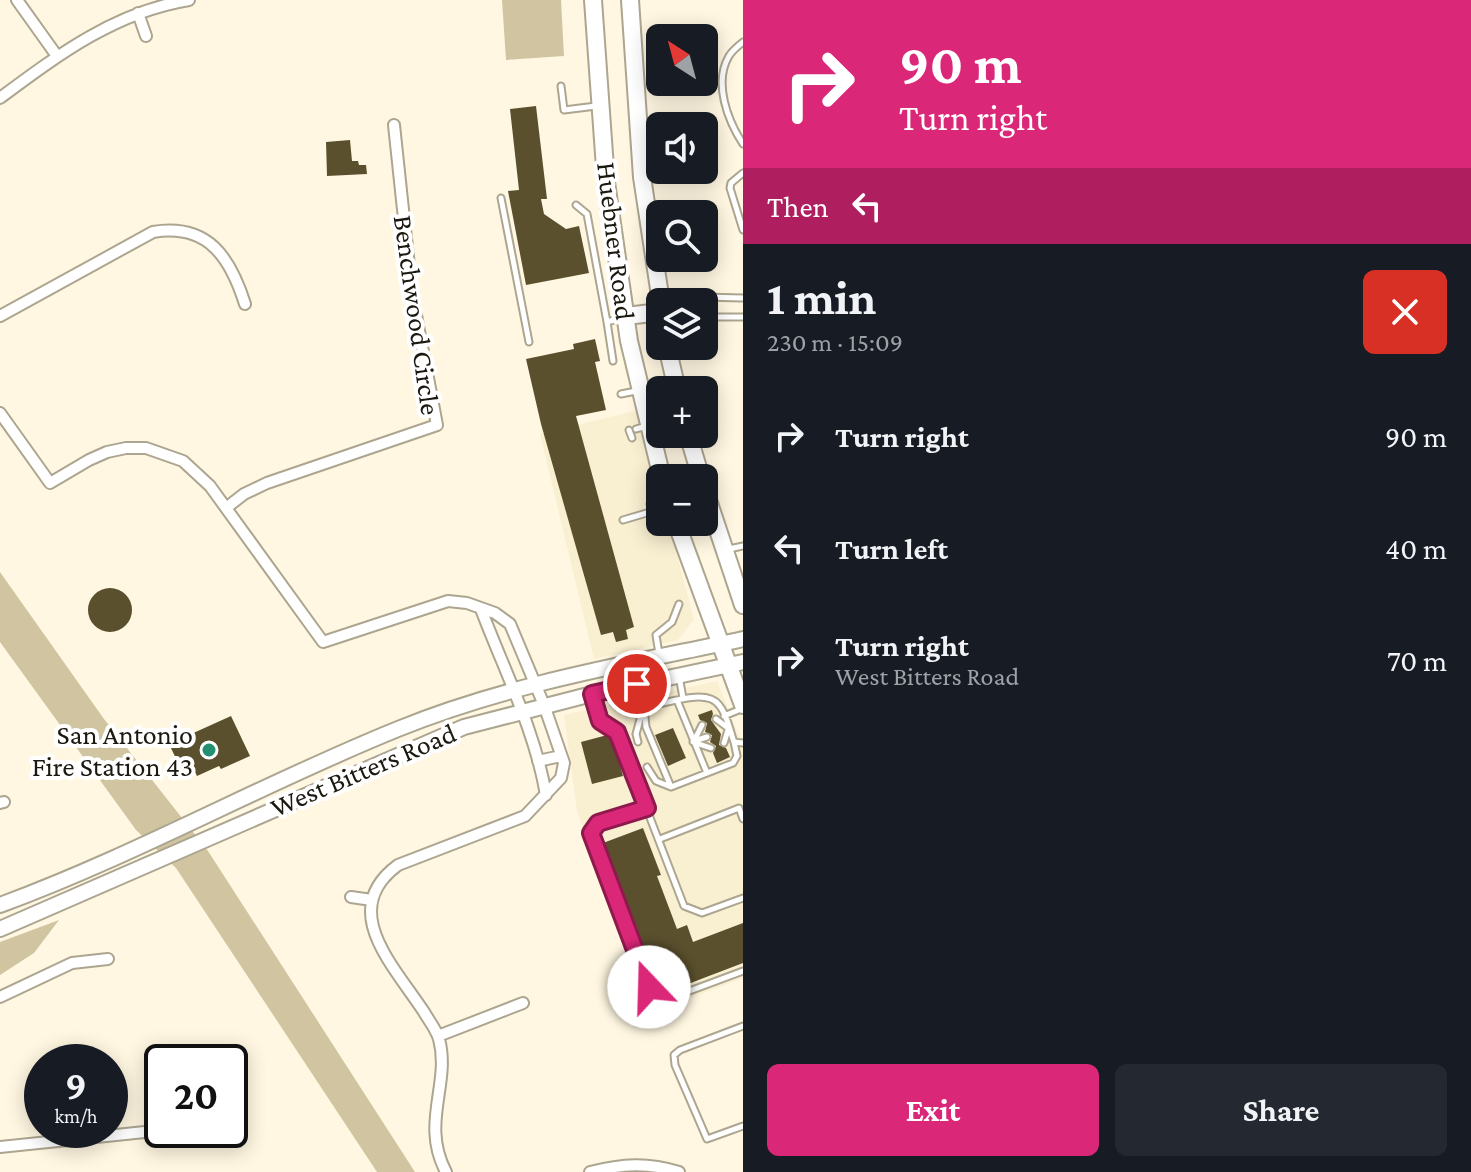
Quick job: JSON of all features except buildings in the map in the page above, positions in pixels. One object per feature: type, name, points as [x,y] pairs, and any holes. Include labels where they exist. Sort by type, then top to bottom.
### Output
[{"type":"main road","name":"Huebner Road","points":[[593,0],[606,182],[640,390],[638,428],[655,464]]},
{"type":"main road","name":"Huebner Road","points":[[630,0],[642,177],[659,288]]},
{"type":"main road","points":[[626,316],[646,314]]},
{"type":"main road","points":[[718,532],[743,605]]},
{"type":"main road","points":[[681,536],[720,644],[735,664],[743,706]]},
{"type":"main road","name":"West Bitters Road","points":[[0,905],[398,729],[457,707],[535,685],[743,639]]},
{"type":"main road","name":"West Bitters Road","points":[[0,929],[464,727],[521,710],[735,664]]},
{"type":"street","points":[[17,0],[57,56]]},
{"type":"street","points":[[0,98],[85,38],[138,13],[189,0]]},
{"type":"street","points":[[138,13],[146,36]]},
{"type":"street","name":"Benchwood Circle","points":[[226,508],[254,488],[437,425],[412,294],[394,125]]},
{"type":"street","points":[[0,316],[153,232],[173,229],[198,234],[213,245],[238,282],[245,304]]},
{"type":"street","points":[[0,413],[50,483],[107,452],[126,448],[146,448],[165,453],[190,467],[210,486],[323,642],[448,601],[467,603],[495,613],[510,624],[564,763],[561,778],[525,816],[398,865],[385,875],[375,889],[369,910],[372,932],[438,1036],[442,1058],[434,1124],[436,1146],[446,1172]]},
{"type":"street","points":[[481,609],[521,710],[546,795]]},
{"type":"street","points":[[492,638],[513,631]]},
{"type":"street","points":[[538,761],[561,756]]},
{"type":"street","points":[[351,897],[372,900]]},
{"type":"street","points":[[0,997],[72,963],[108,959]]},
{"type":"street","points":[[438,1036],[523,1003]]},
{"type":"street","points":[[0,1147],[144,1132]]},
{"type":"street","points":[[590,1172],[634,1163],[657,1165],[679,1172]]},
{"type":"lane","points":[[743,42],[730,54],[723,78],[731,124],[743,144]]},
{"type":"lane","points":[[561,86],[564,110],[601,106]]},
{"type":"lane","points":[[743,173],[731,183],[730,188],[743,230]]},
{"type":"lane","points":[[501,198],[529,342]]},
{"type":"lane","points":[[576,205],[587,214],[613,361]]},
{"type":"lane","points":[[718,297],[743,298]]},
{"type":"lane","points":[[607,322],[626,316]]},
{"type":"lane","points":[[718,317],[743,317]]},
{"type":"lane","points":[[621,394],[640,390]]},
{"type":"lane","points":[[632,438],[638,428]]},
{"type":"lane","points":[[623,520],[646,514]]},
{"type":"lane","points":[[724,551],[743,546]]},
{"type":"lane","points":[[660,657],[656,635],[672,622],[679,604]]},
{"type":"lane","points":[[679,675],[680,699],[693,742],[707,773]]},
{"type":"lane","points":[[634,684],[644,707],[646,727],[671,787]]},
{"type":"lane","points":[[592,694],[600,721],[617,732],[684,906],[702,913],[743,898]]},
{"type":"lane","points":[[644,707],[680,699],[709,698],[719,705],[724,716],[734,742],[735,761],[671,787],[656,781],[647,767]]},
{"type":"lane","points":[[724,716],[743,706]]},
{"type":"lane","points":[[638,742],[636,734],[644,707]]},
{"type":"lane","points":[[716,719],[729,729]]},
{"type":"lane","points":[[693,742],[702,725]]},
{"type":"lane","points":[[721,732],[729,729]]},
{"type":"lane","points":[[724,743],[729,729]]},
{"type":"lane","points":[[693,742],[707,737]]},
{"type":"lane","points":[[693,742],[711,748]]},
{"type":"lane","points":[[734,742],[743,743]]},
{"type":"lane","points":[[250,794],[259,814]]},
{"type":"lane","points":[[647,808],[598,823],[591,833],[649,987],[668,999],[743,971]]},
{"type":"lane","points":[[660,839],[739,808],[743,819]]},
{"type":"lane","points":[[198,819],[211,837]]},
{"type":"lane","points":[[743,1026],[674,1055],[675,1065],[707,1139],[743,1126]]},
{"type":"shaded area","points":[[502,0],[561,0],[564,56],[506,60]]},
{"type":"shaded area","points":[[639,410],[646,448],[649,448],[653,464],[646,464],[646,536],[672,536],[694,619],[678,640],[594,659],[540,434]]},
{"type":"shaded area","points":[[0,572],[104,719],[208,851],[415,1172],[377,1172],[176,868],[136,830],[0,642]]},
{"type":"shaded area","points":[[717,681],[743,746],[743,978],[651,1013],[577,811],[564,715]]},
{"type":"shaded area","points":[[59,920],[34,953],[0,975],[0,942]]},
{"type":"place","name":"San Antonio Fire Station 43","points":[[209,750]]},
{"type":"route","points":[[637,684],[592,694],[600,721],[617,732],[647,808],[598,823],[591,833],[649,987]]}]
